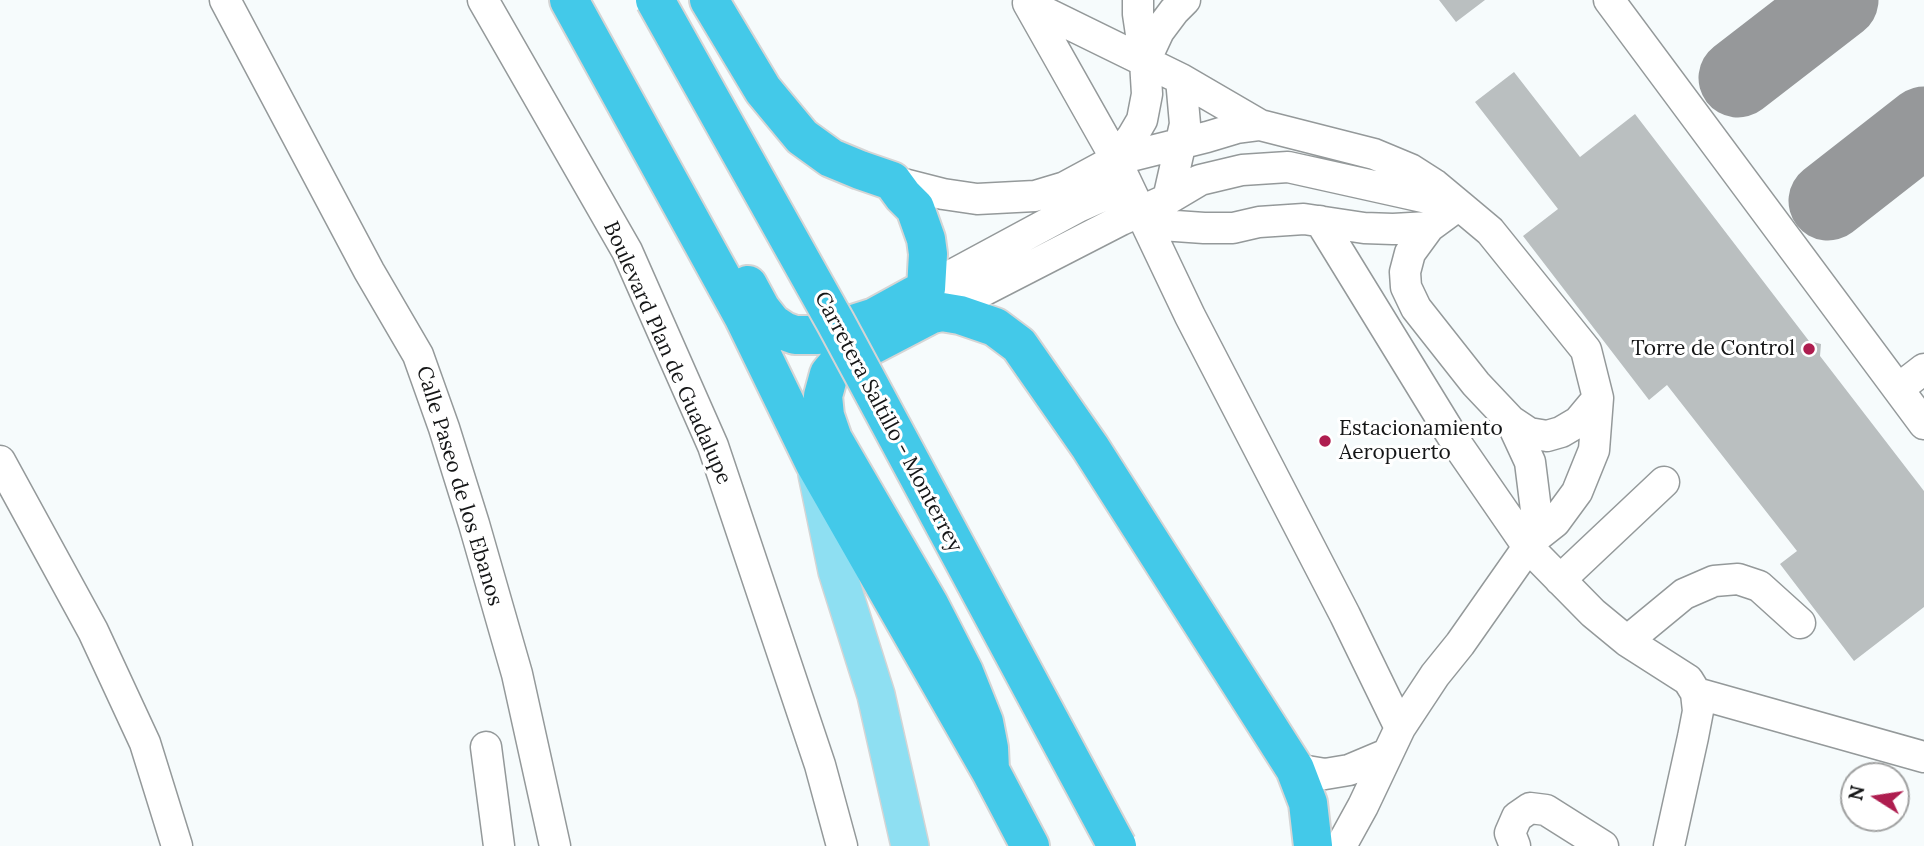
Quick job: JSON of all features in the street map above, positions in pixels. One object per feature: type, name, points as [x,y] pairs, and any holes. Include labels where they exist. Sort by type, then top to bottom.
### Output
[{"type":"highway","points":[[569,0],[743,316],[814,463],[990,770],[1030,846]]},
{"type":"highway","points":[[592,0],[761,309],[772,323],[795,335],[818,335],[934,301],[960,315],[995,327],[1019,345],[1090,447],[1295,769],[1308,803],[1313,846]]},
{"type":"highway","name":"Carretera Saltillo - Monterrey","points":[[655,0],[842,336],[1117,846]]},
{"type":"highway","points":[[709,0],[763,90],[802,137],[831,158],[892,181],[915,208],[922,224],[934,301],[932,314],[838,363],[829,374],[823,396],[825,416],[833,439],[929,604],[964,673],[984,722],[990,770]]},
{"type":"main road","points":[[814,463],[837,571],[876,695],[910,846]]},
{"type":"street","name":"Calle Paseo de los Ebanos","points":[[225,0],[369,271],[418,355],[444,428],[517,674],[555,846]]},
{"type":"street","name":"Boulevard Plan de Guadalupe","points":[[483,0],[627,251],[713,446],[820,765],[842,846]]},
{"type":"street","points":[[934,301],[1078,207],[1121,172],[1132,137],[1142,120],[1147,94],[1138,0]]},
{"type":"street","points":[[1145,61],[1159,31],[1185,0]]},
{"type":"street","points":[[1609,0],[1924,424]]},
{"type":"street","points":[[1027,3],[1181,79],[1260,125],[1374,154],[1410,169],[1435,185],[1490,231],[1586,350],[1598,398],[1594,450],[1577,492],[1555,522],[1532,542],[1434,676],[1393,741],[1341,846]]},
{"type":"street","points":[[1027,3],[1121,172],[1190,316],[1345,615],[1393,741]]},
{"type":"street","points":[[1168,198],[1185,124],[1181,79]]},
{"type":"street","points":[[892,181],[943,194],[977,199],[1034,196],[1121,172],[1182,144],[1237,128],[1260,125]]},
{"type":"street","points":[[934,301],[1144,217],[1168,198],[1200,180],[1242,170],[1288,167],[1459,205]]},
{"type":"street","points":[[1459,205],[1429,227],[1410,253],[1405,272],[1406,287],[1416,308],[1476,384],[1511,421],[1529,433],[1547,436],[1561,432],[1578,422],[1598,398]]},
{"type":"street","points":[[1144,217],[1204,228],[1233,228],[1280,220],[1320,221],[1364,228],[1429,227]]},
{"type":"street","points":[[1320,221],[1457,444],[1560,580],[1593,613],[1627,641],[1688,680],[1696,693],[1698,711],[1669,846]]},
{"type":"street","points":[[1898,389],[1924,369]]},
{"type":"street","points":[[1511,421],[1530,463],[1537,518],[1532,542]]},
{"type":"street","points":[[0,461],[93,631],[145,743],[177,846]]},
{"type":"street","points":[[1560,580],[1664,482]]},
{"type":"street","points":[[1627,641],[1684,594],[1714,581],[1738,579],[1759,586],[1800,623]]},
{"type":"street","points":[[1696,693],[1924,757]]},
{"type":"street","points":[[1295,769],[1325,774],[1349,769],[1393,741]]},
{"type":"street","points":[[486,747],[499,846]]},
{"type":"street","points":[[1515,846],[1510,833],[1517,817],[1530,808],[1546,810],[1602,846]]},
{"type":"building","points":[[1439,0],[1485,0],[1456,22]]},
{"type":"building","points":[[1514,72],[1580,157],[1635,114],[1809,341],[1821,344],[1820,356],[1924,491],[1924,607],[1854,661],[1780,564],[1797,551],[1667,385],[1649,400],[1523,236],[1558,209],[1475,102]]},
{"type":"taxiway","points":[[1738,78],[1839,0]]},
{"type":"taxiway","points":[[1828,201],[1924,126]]},
{"type":"place","name":"Torre de Control","points":[[1809,349]]},
{"type":"place","name":"Estacionamiento Aeropuerto","points":[[1325,441]]}]
